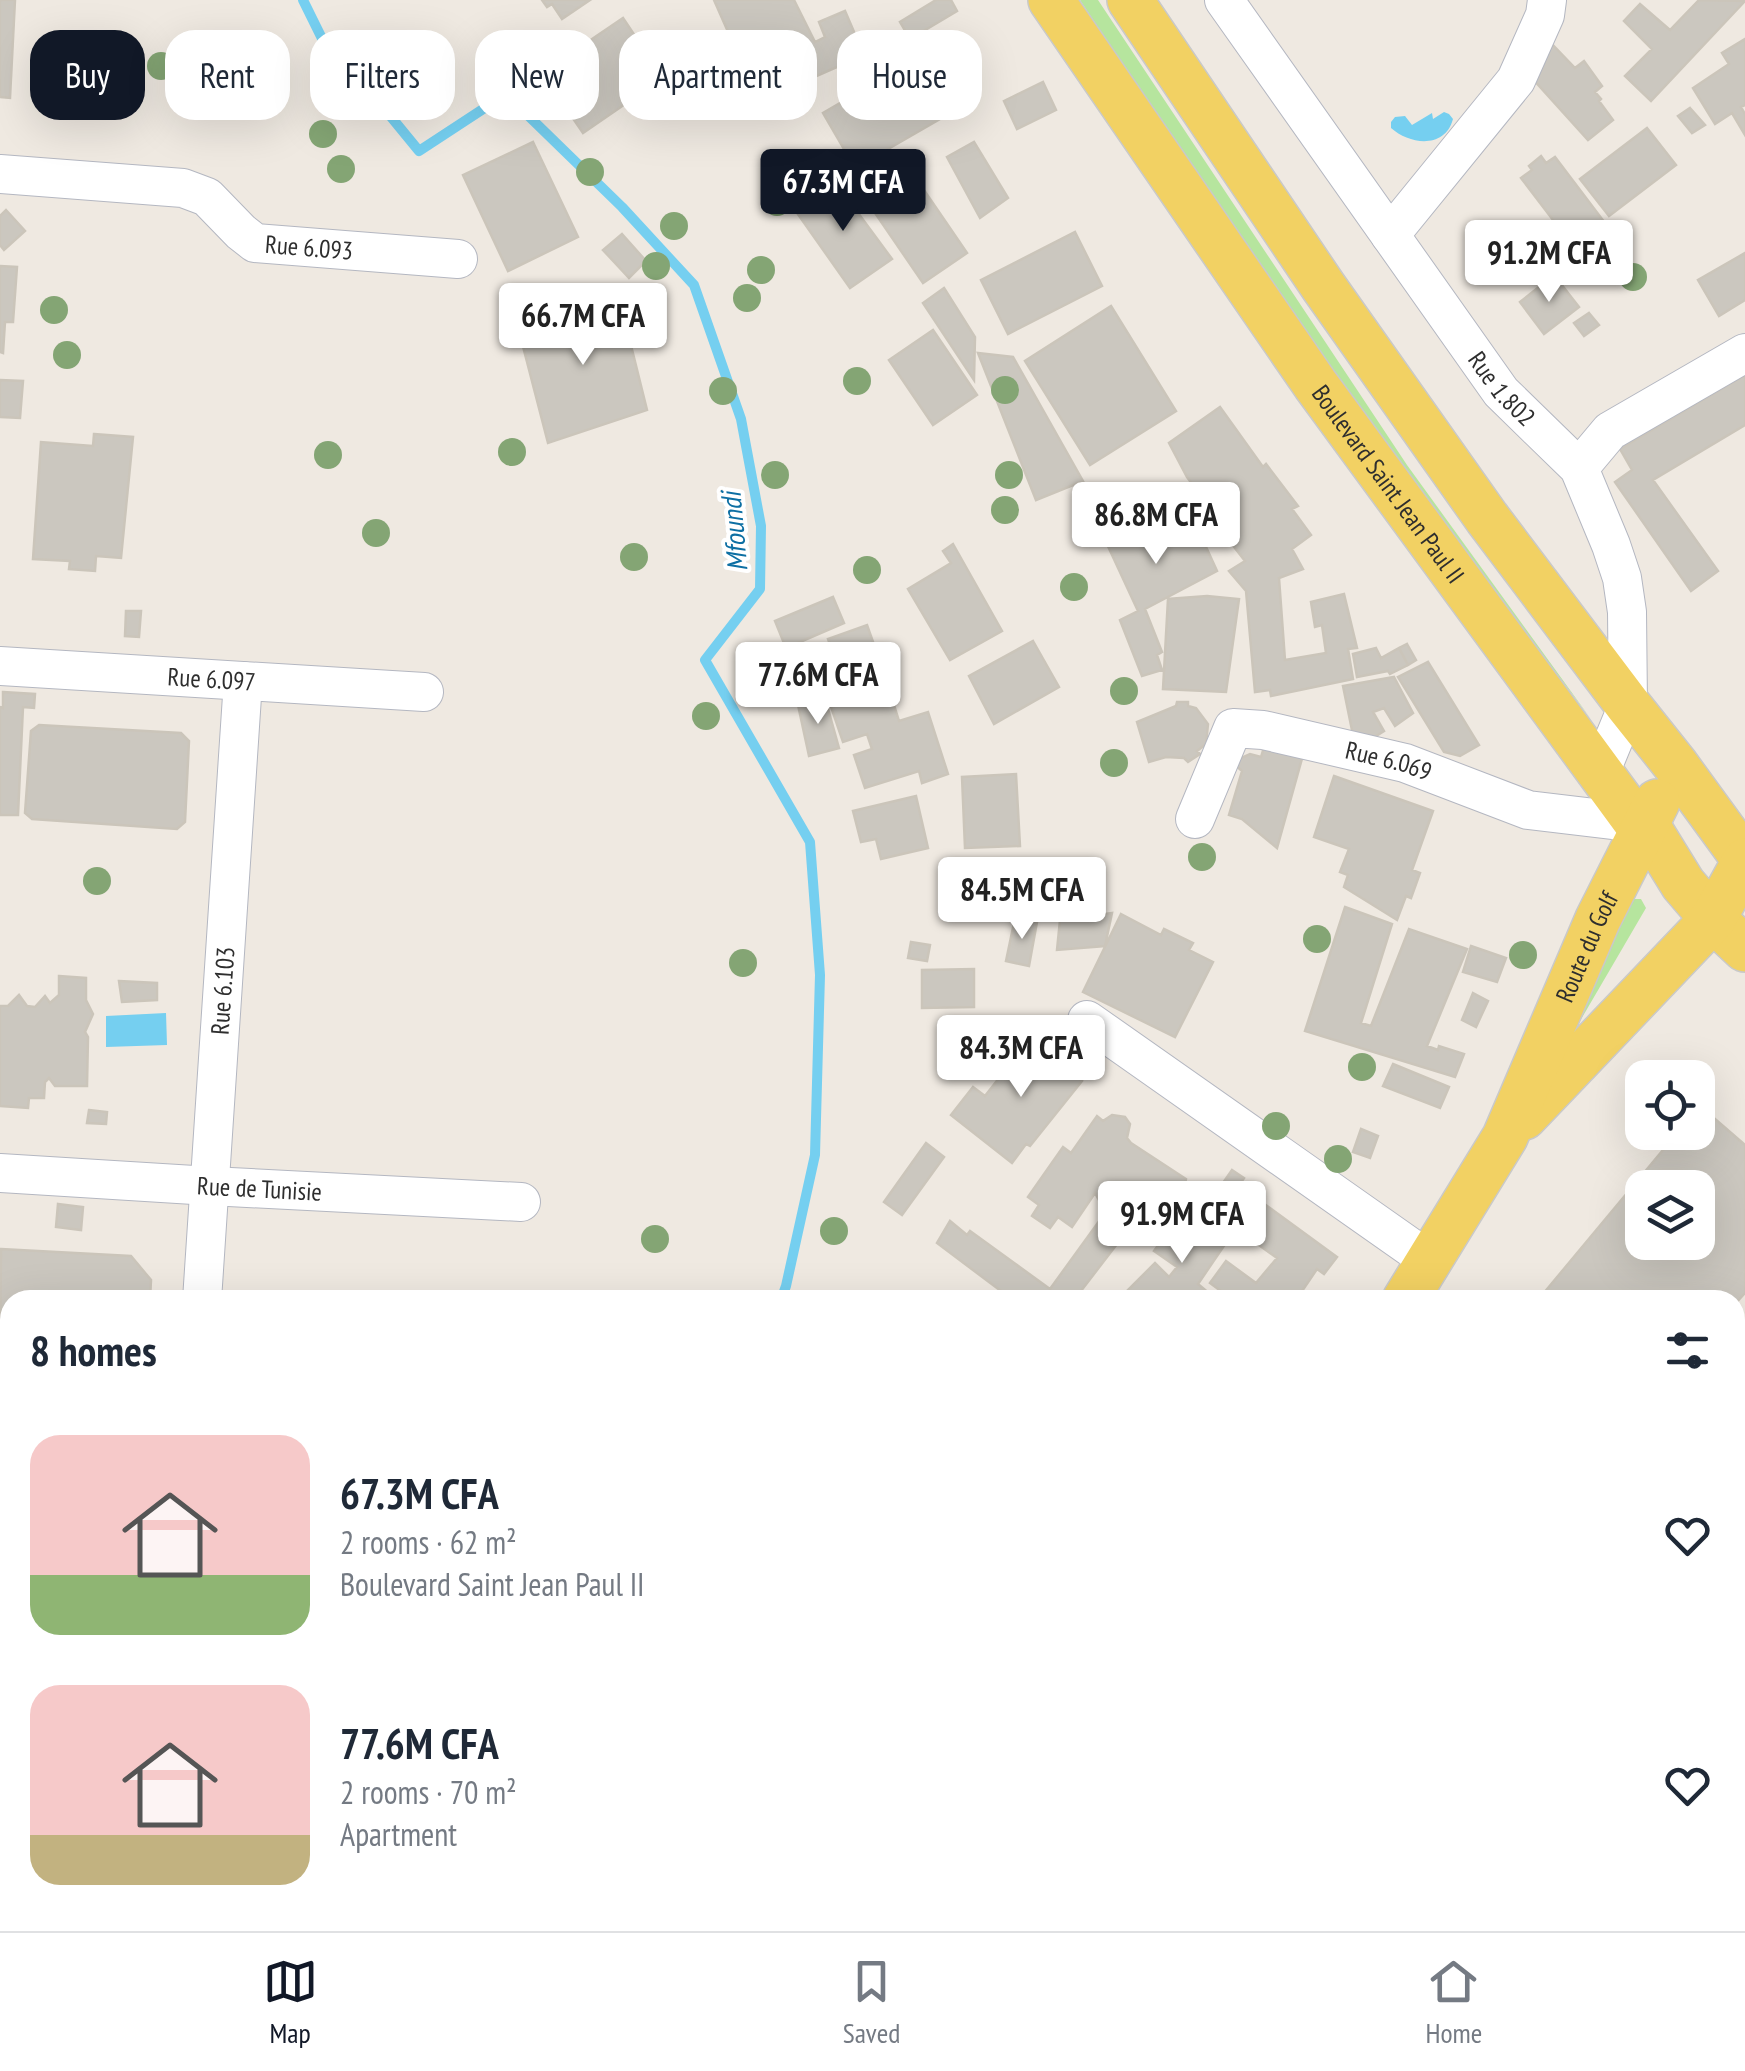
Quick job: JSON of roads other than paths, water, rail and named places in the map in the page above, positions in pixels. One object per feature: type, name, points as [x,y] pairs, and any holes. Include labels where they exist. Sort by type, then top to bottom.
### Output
[{"type":"main road","name":"Boulevard Saint Jean Paul II","points":[[1051,0],[1315,384],[1600,773],[1642,823],[1684,884],[1729,934]]},
{"type":"main road","points":[[1130,0],[1323,286],[1488,518],[1745,861]]},
{"type":"main road","name":"Route du Golf","points":[[1411,1290],[1506,1137],[1598,919],[1642,823],[1675,764]]},
{"type":"main road","name":"Route du Golf","points":[[1506,1137],[1729,934],[1745,861]]},
{"type":"street","name":"Rue 1.802","points":[[1224,0],[1501,392],[1579,468],[1622,578],[1627,612],[1628,705]]},
{"type":"street","points":[[1390,235],[1516,80],[1548,0]]},
{"type":"street","name":"Rue 6.093","points":[[0,174],[183,188],[208,197],[255,243],[458,259]]},
{"type":"street","points":[[1579,468],[1610,430],[1745,353]]},
{"type":"street","name":"Rue 6.097","points":[[0,666],[424,692]]},
{"type":"street","name":"Rue 6.103","points":[[203,1290],[243,681]]},
{"type":"street","points":[[1600,773],[1628,705]]},
{"type":"street","name":"Rue 6.069","points":[[1196,818],[1232,728],[1262,730],[1405,763],[1528,810],[1642,823]]},
{"type":"street","points":[[1087,1020],[1430,1261]]},
{"type":"street","name":"Rue de Tunisie","points":[[0,1173],[520,1202]]},
{"type":"water","points":[[1444,112],[1453,119],[1449,129],[1435,140],[1417,141],[1391,128],[1395,117],[1405,116],[1412,125],[1432,113],[1433,119]]},
{"type":"water","points":[[166,1013],[167,1045],[106,1047],[106,1016]]},
{"type":"waterway","name":"Mfoundi","points":[[303,0],[342,79],[378,101],[419,151],[506,94],[622,207],[694,285],[741,419],[761,526],[760,589],[705,660],[810,842],[820,975],[815,1155],[785,1290]]}]
